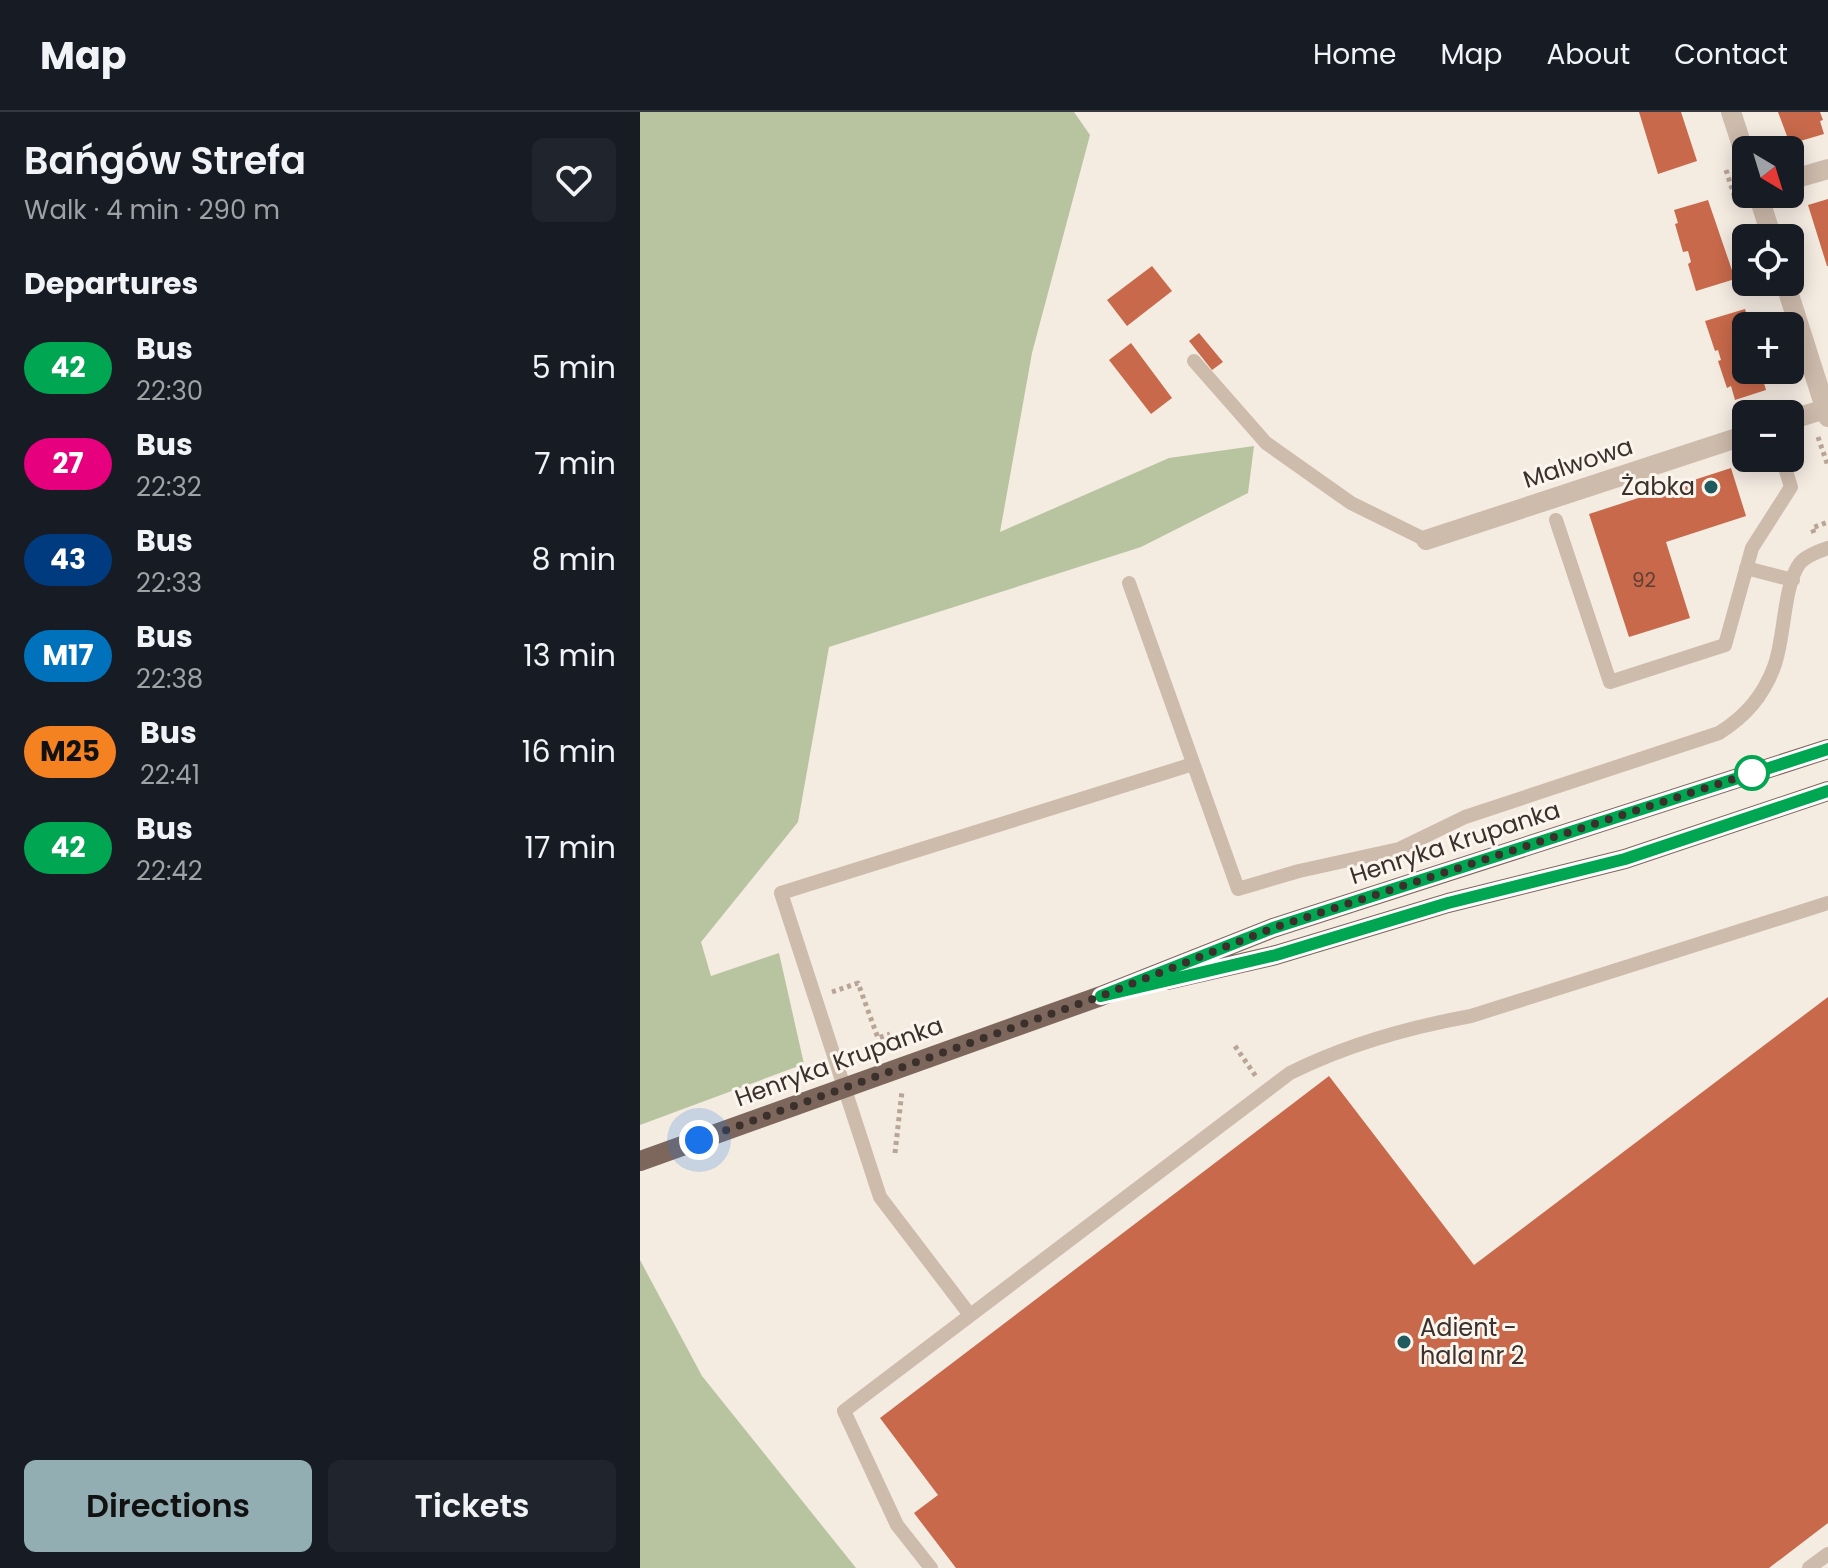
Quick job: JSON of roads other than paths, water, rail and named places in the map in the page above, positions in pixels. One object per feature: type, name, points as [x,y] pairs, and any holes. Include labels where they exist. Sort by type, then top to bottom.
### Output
[{"type":"main road","name":"Henryka Krupanka","points":[[640,1161],[1101,996],[1273,928],[1828,749]]},
{"type":"main road","name":"Henryka Krupanka","points":[[1101,996],[1276,955],[1448,903],[1625,859],[1828,791]]},
{"type":"street","points":[[1731,112],[1739,136]]},
{"type":"street","points":[[1804,176],[1828,169]]},
{"type":"street","points":[[1790,296],[1827,411],[1804,417]]},
{"type":"street","name":"Malwowa","points":[[1426,540],[1732,440]]},
{"type":"lane","points":[[1194,361],[1266,443],[1351,503],[1426,540]]},
{"type":"lane","points":[[1556,520],[1610,682],[1725,645],[1752,548],[1791,487],[1786,472]]},
{"type":"lane","points":[[1129,583],[1238,889],[1299,871],[1399,849],[1465,817],[1719,733],[1743,718],[1763,691],[1776,663],[1793,580],[1801,562],[1828,548]]},
{"type":"lane","points":[[1746,568],[1793,580]]},
{"type":"lane","points":[[970,1315],[880,1197],[781,893],[1193,764]]},
{"type":"lane","points":[[931,1568],[897,1525],[844,1411],[1290,1073],[1318,1059],[1432,1023],[1471,1016],[1828,903]]},
{"type":"lane","points":[[1809,1568],[1828,1554]]},
{"type":"place","name":"Żabka","points":[[1711,487]]},
{"type":"place","name":"Adient - hala nr 2","points":[[1404,1342]]}]
